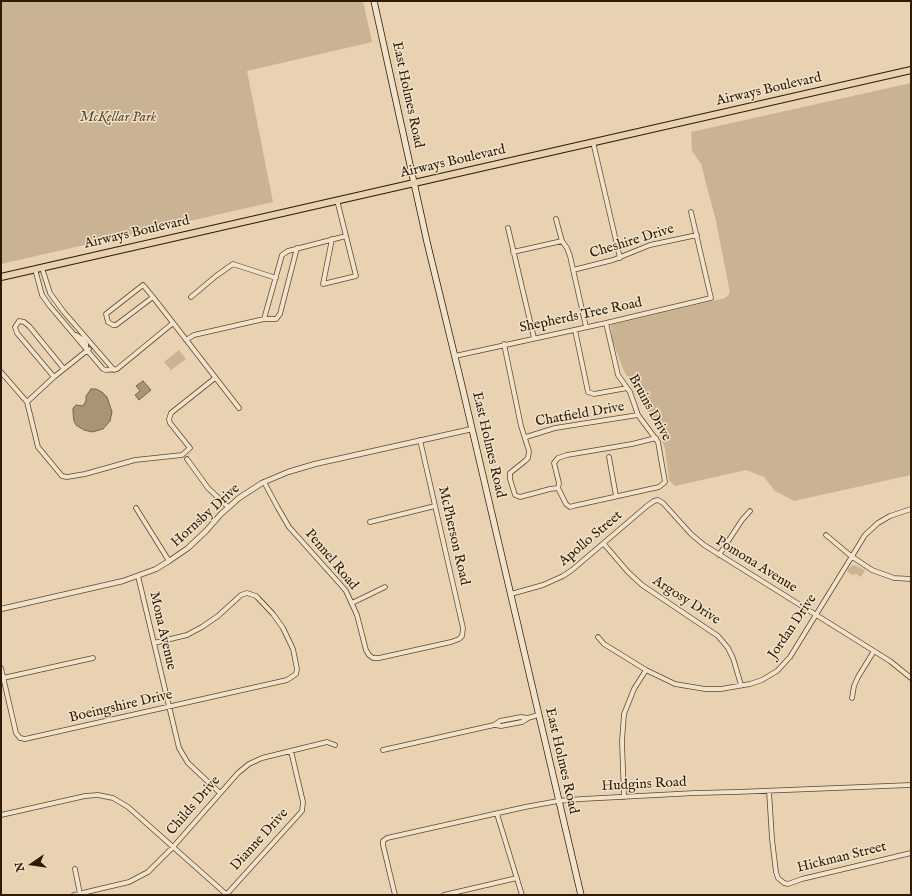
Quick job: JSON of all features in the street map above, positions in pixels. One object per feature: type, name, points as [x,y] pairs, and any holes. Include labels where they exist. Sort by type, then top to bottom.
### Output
[{"type":"main road","name":"East Holmes Road","points":[[374,1],[414,183],[580,895]]},
{"type":"main road","name":"Airways Boulevard","points":[[1,277],[911,70]]},
{"type":"street","points":[[593,142],[620,258]]},
{"type":"street","points":[[332,239],[323,284],[356,276],[337,200]]},
{"type":"street","points":[[691,212],[697,236]]},
{"type":"street","points":[[556,219],[562,242],[568,252],[586,327]]},
{"type":"street","points":[[508,228],[534,338]]},
{"type":"street","points":[[264,319],[282,254],[297,248],[346,236]]},
{"type":"street","name":"Cheshire Drive","points":[[573,270],[620,258],[650,245],[697,236]]},
{"type":"street","name":"Shepherds Tree Road","points":[[455,356],[711,298],[697,236]]},
{"type":"street","points":[[513,252],[562,242]]},
{"type":"street","points":[[186,340],[194,335],[264,319],[276,319],[280,314],[297,248]]},
{"type":"street","points":[[190,297],[233,264],[276,278]]},
{"type":"street","points":[[42,268],[50,293],[114,370]]},
{"type":"street","points":[[35,269],[42,294],[49,305],[103,369],[117,369],[173,322]]},
{"type":"street","points":[[153,297],[116,325],[108,322],[106,314],[143,285],[153,297],[173,322],[239,408]]},
{"type":"street","points":[[54,377],[17,333],[15,327],[19,321],[24,322],[29,326],[64,369]]},
{"type":"street","name":"Bruins Drive","points":[[606,323],[617,372],[627,388],[638,415],[658,442],[661,452],[665,482],[659,487],[616,496]]},
{"type":"street","points":[[575,330],[588,392],[594,394],[627,388]]},
{"type":"street","points":[[504,344],[529,451],[528,458],[510,473],[510,479],[515,494],[520,497],[558,488]]},
{"type":"street","points":[[27,402],[54,377],[93,346]]},
{"type":"street","points":[[1,372],[27,402],[38,446],[62,476],[67,477],[85,474],[135,460],[182,455],[190,448],[170,423],[169,419],[171,413],[215,378]]},
{"type":"street","name":"Chatfield Drive","points":[[526,437],[555,428],[638,415]]},
{"type":"street","name":"Hornsby Drive","points":[[1,609],[123,581],[138,576],[169,561],[188,548],[228,508],[245,494],[264,482],[299,468],[472,429]]},
{"type":"street","points":[[609,457],[616,496],[570,507],[566,504],[558,488],[559,483],[554,463],[558,458],[656,438]]},
{"type":"street","name":"McPherson Road","points":[[420,440],[463,628],[462,636]]},
{"type":"street","points":[[187,458],[208,488],[228,508]]},
{"type":"street","name":"Pennel Road","points":[[264,482],[289,527],[340,584],[352,603],[359,620],[366,650],[369,655],[373,658],[394,655],[451,642],[462,636]]},
{"type":"street","name":"Apollo Street","points":[[511,594],[544,585],[572,570],[647,506],[658,500]]},
{"type":"street","name":"Pomona Avenue","points":[[658,500],[664,503],[700,543],[898,666],[911,678]]},
{"type":"street","points":[[370,522],[435,506]]},
{"type":"street","points":[[136,508],[169,561]]},
{"type":"street","points":[[719,555],[750,510]]},
{"type":"street","name":"Jordan Drive","points":[[598,637],[604,644],[646,670],[675,684],[704,689],[721,689],[762,680],[780,668],[790,657],[864,535],[878,523],[892,515],[911,510]]},
{"type":"street","points":[[826,535],[851,556],[869,568],[881,574],[898,579],[911,579]]},
{"type":"street","name":"Argosy Drive","points":[[604,544],[628,572],[642,585],[718,636],[731,654],[740,686]]},
{"type":"street","name":"Mona Avenue","points":[[138,576],[177,743],[184,758],[196,772],[220,793]]},
{"type":"street","points":[[352,603],[385,587]]},
{"type":"street","name":"Boeingshire Drive","points":[[1,668],[16,733],[23,739],[34,738],[287,680],[296,673],[297,665],[288,635],[273,614],[258,598],[247,593],[241,595],[215,618],[197,630],[187,635],[154,643]]},
{"type":"street","points":[[852,698],[856,683],[874,651]]},
{"type":"street","points":[[3,678],[92,658]]},
{"type":"street","points":[[624,797],[622,741],[624,714],[634,689],[646,670]]},
{"type":"street","points":[[383,750],[494,725],[500,721],[521,717],[528,718],[538,715]]},
{"type":"street","name":"Childs Drive","points":[[74,895],[125,883],[139,878],[151,870],[241,769],[249,764],[262,758],[326,742],[335,745]]},
{"type":"street","name":"Dianne Drive","points":[[226,895],[302,811],[303,802],[291,751]]},
{"type":"street","name":"Hudgins Road","points":[[395,895],[383,840],[392,836],[558,801],[695,793],[911,785]]},
{"type":"street","name":"Hickman Street","points":[[769,791],[772,843],[777,875],[780,881],[784,883],[788,884],[802,879],[911,853]]},
{"type":"street","points":[[1,815],[93,796],[105,796],[116,799],[126,805],[226,895]]},
{"type":"street","points":[[497,814],[522,895]]},
{"type":"street","points":[[75,868],[80,894]]},
{"type":"street","points":[[444,895],[517,878]]},
{"type":"green space","name":"McKellar Park","points":[[1,1],[363,1],[372,42],[247,71],[273,202],[1,264]]},
{"type":"green space","points":[[911,83],[911,475],[794,501],[775,491],[764,477],[746,470],[675,486],[669,480],[665,449],[657,426],[639,399],[623,369],[612,339],[611,325],[725,298],[730,293],[716,221],[701,164],[692,151],[691,132]]},
{"type":"green space","points":[[179,350],[186,359],[171,370],[164,362]]},
{"type":"green space","points":[[854,565],[865,570],[861,577],[856,574],[852,575],[847,571]]},
{"type":"shaded area","points":[[143,381],[151,390],[139,400],[135,395],[140,391],[136,386]]},
{"type":"shaded area","points":[[91,389],[96,389],[102,392],[107,397],[112,412],[110,421],[103,429],[92,432],[84,430],[76,425],[73,413],[73,408],[76,405],[83,406],[86,401],[86,396]]}]
